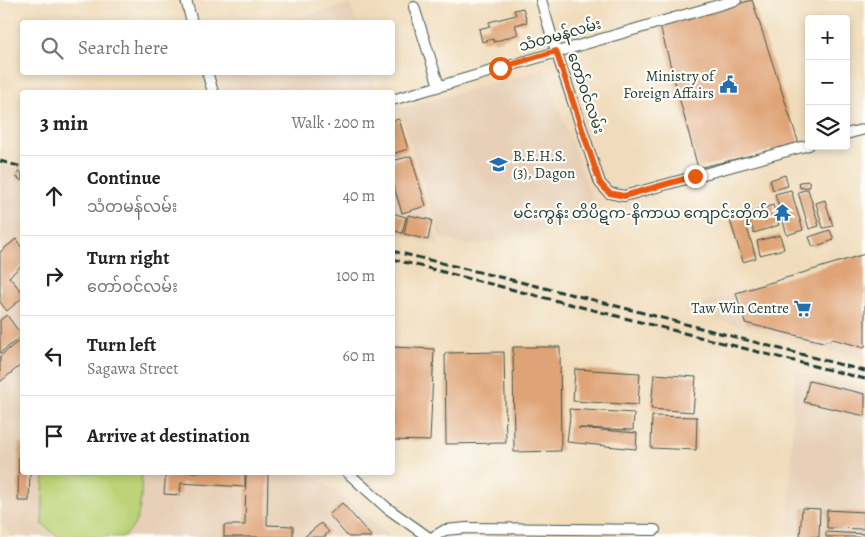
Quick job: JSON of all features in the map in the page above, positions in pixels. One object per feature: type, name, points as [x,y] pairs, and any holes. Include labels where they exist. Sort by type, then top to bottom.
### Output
[{"type":"street","points":[[186,0],[191,20]]},
{"type":"street","name":"တော်ဝင်လမ်း","points":[[541,0],[600,183],[609,193],[624,196],[805,146]]},
{"type":"street","name":"သံတမန်လမ်း","points":[[395,99],[736,0]]},
{"type":"street","points":[[414,7],[439,86]]},
{"type":"street","points":[[208,75],[212,90]]},
{"type":"street","points":[[850,133],[865,128]]},
{"type":"street","points":[[350,475],[388,508],[428,537]]},
{"type":"street","points":[[432,537],[445,530],[467,528],[643,534],[655,530]]},
{"type":"shaded area","points":[[351,4],[355,20],[285,20]]},
{"type":"shaded area","name":"B.E.H.S. (3), Dagon","points":[[544,69],[601,220],[469,246],[440,237],[399,109]]},
{"type":"shaded area","points":[[217,75],[372,75],[375,90],[221,90]]},
{"type":"shaded area","points":[[395,114],[439,245],[395,234]]},
{"type":"shaded area","points":[[0,163],[20,168],[20,475],[313,475],[364,513],[391,537],[12,537],[0,522]]},
{"type":"shaded area","name":"Taw Win Centre","points":[[865,254],[865,360],[682,310],[736,293]]},
{"type":"shaded area","points":[[795,371],[865,389],[865,537],[788,537]]},
{"type":"green space","points":[[44,475],[142,475],[140,508],[134,525],[122,537],[59,537],[42,524]]},
{"type":"building","name":"Ministry of Foreign Affairs","points":[[752,0],[799,144],[698,168],[660,26]]},
{"type":"building","points":[[523,8],[527,22],[515,25],[518,34],[494,42],[493,39],[482,42],[479,29],[490,26],[489,22],[516,15],[514,10]]},
{"type":"building","points":[[399,119],[408,149],[395,153],[395,120]]},
{"type":"building","points":[[411,156],[426,206],[402,213],[395,191],[395,160]]},
{"type":"building","points":[[19,171],[20,180],[16,177]]},
{"type":"building","points":[[785,175],[788,186],[773,190],[770,180]]},
{"type":"building","points":[[809,181],[810,187],[800,188],[799,182]]},
{"type":"building","points":[[808,189],[819,226],[809,229],[798,192]]},
{"type":"building","points":[[791,190],[803,230],[787,235],[775,194]]},
{"type":"building","points":[[825,200],[833,226],[823,228],[816,203]]},
{"type":"building","points":[[773,205],[779,225],[754,233],[747,214]]},
{"type":"building","points":[[395,214],[406,217],[402,233],[395,231]]},
{"type":"building","points":[[408,215],[432,220],[428,240],[404,234]]},
{"type":"building","points":[[744,217],[756,258],[743,262],[730,220]]},
{"type":"building","points":[[830,230],[834,240],[813,247],[809,237]]},
{"type":"building","points":[[780,235],[784,249],[760,255],[757,241]]},
{"type":"building","points":[[16,239],[20,245],[20,267],[9,277],[20,290],[20,300],[7,311],[0,302],[0,252]]},
{"type":"building","name":"Taw Win Centre","points":[[865,254],[865,348],[833,339],[823,342],[745,323],[736,293]]},
{"type":"building","points":[[7,315],[20,333],[20,338],[0,353],[0,320]]},
{"type":"building","points":[[20,340],[20,366],[0,382],[0,356]]},
{"type":"building","points":[[395,347],[434,349],[430,441],[395,440]]},
{"type":"building","points":[[513,347],[560,347],[561,451],[514,452]]},
{"type":"building","points":[[504,352],[506,443],[446,444],[445,353]]},
{"type":"building","points":[[575,369],[640,373],[638,405],[573,401]]},
{"type":"building","points":[[654,374],[696,377],[693,412],[651,409]]},
{"type":"building","points":[[809,381],[865,394],[865,416],[804,402]]},
{"type":"building","points":[[569,409],[634,413],[633,430],[578,428],[637,433],[636,449],[567,442]]},
{"type":"building","points":[[652,416],[697,417],[696,450],[651,448]]},
{"type":"building","points":[[20,443],[20,475],[30,475],[29,501],[18,501]]},
{"type":"building","points":[[166,475],[245,475],[245,487],[181,483],[180,495],[164,494]]},
{"type":"building","points":[[246,475],[268,475],[267,525],[293,526],[293,537],[224,537],[224,525],[245,525]]},
{"type":"building","points":[[342,503],[372,537],[348,537],[329,515]]},
{"type":"building","points":[[802,508],[820,509],[819,537],[800,537]]},
{"type":"building","points":[[827,510],[864,512],[864,529],[827,528]]},
{"type":"building","points":[[321,523],[329,532],[325,535],[326,537],[304,537]]},
{"type":"building","points":[[826,532],[864,534],[864,537],[826,537]]},
{"type":"railway","points":[[0,161],[20,166]]},
{"type":"railway","points":[[395,252],[586,298],[865,371]]},
{"type":"railway","points":[[395,260],[865,379]]},
{"type":"place","name":"Ministry of Foreign Affairs","points":[[728,85]]},
{"type":"place","name":"B.E.H.S. (3), Dagon","points":[[499,165]]},
{"type":"place","name":"မင်းကွန်း တိပိဋက-နိကာယ ကျောင်းတိုက်","points":[[783,213]]},
{"type":"place","name":"Taw Win Centre","points":[[803,308]]},
{"type":"route","points":[[500,68],[556,51],[600,183],[609,193],[624,196],[695,176]]}]
